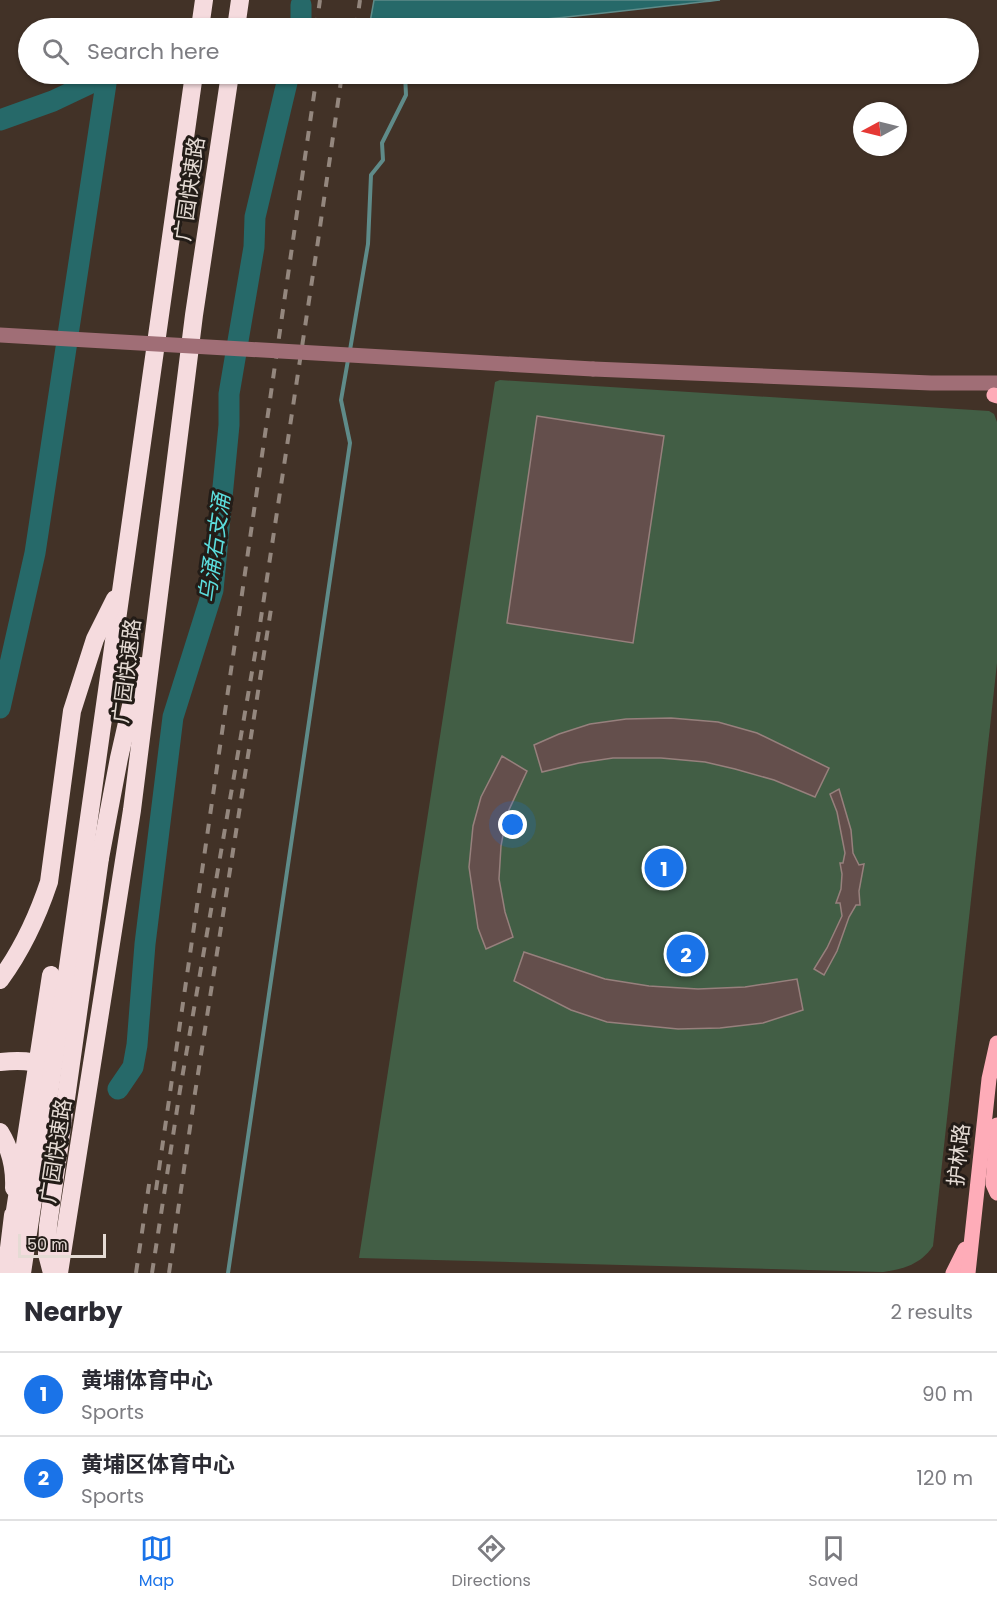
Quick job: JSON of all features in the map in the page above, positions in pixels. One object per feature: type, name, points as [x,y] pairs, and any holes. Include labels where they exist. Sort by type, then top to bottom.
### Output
[{"type":"highway","points":[[201,18],[204,0]]},
{"type":"highway","points":[[237,18],[240,0]]},
{"type":"highway","name":"广园快速路","points":[[22,1273],[59,975],[76,908],[193,84]]},
{"type":"highway","name":"广园快速路","points":[[59,1273],[132,810],[194,315],[229,84]]},
{"type":"highway","points":[[52,1273],[47,1254],[48,1226],[100,858],[119,758],[162,563]]},
{"type":"highway","points":[[0,980],[22,948],[42,905],[49,882],[72,711],[95,639],[121,587]]},
{"type":"highway","points":[[6,1273],[59,975]]},
{"type":"highway","points":[[0,1062],[16,1060],[36,1062],[57,1072],[66,1082],[74,1098],[79,1147]]},
{"type":"highway","points":[[0,1132],[8,1146],[15,1173],[12,1230]]},
{"type":"main road","name":"护林路","points":[[968,1273],[989,1079],[997,1043]]},
{"type":"main road","points":[[997,1125],[993,1184],[997,1193]]},
{"type":"main road","points":[[953,1273],[963,1256],[972,1226]]},
{"type":"street","points":[[0,335],[593,369],[931,383],[996,389]]},
{"type":"green space","points":[[500,380],[989,411],[994,414],[997,422],[997,663],[933,1246],[911,1265],[883,1272],[359,1258],[495,382]]},
{"type":"water","points":[[374,0],[720,0],[556,18],[371,18]]},
{"type":"building","points":[[537,416],[664,436],[633,643],[507,623]]},
{"type":"building","points":[[671,718],[718,722],[757,733],[829,768],[815,797],[774,780],[705,762],[661,758],[613,758],[542,772],[534,745],[559,734],[590,724],[626,719]]},
{"type":"building","points":[[502,756],[527,771],[507,814],[501,846],[499,879],[505,912],[513,937],[486,949],[478,928],[469,867],[473,826],[481,797]]},
{"type":"building","points":[[839,789],[851,830],[853,853],[859,865],[864,864],[859,891],[860,905],[856,905],[849,917],[837,951],[824,975],[814,969],[842,916],[840,903],[836,903],[841,889],[840,863],[843,863],[845,853],[837,812],[830,794]]},
{"type":"building","points":[[524,952],[605,979],[649,986],[698,989],[745,987],[797,979],[803,1010],[763,1023],[720,1028],[678,1029],[607,1022],[571,1010],[514,981]]},
{"type":"waterway","name":"乌涌右支涌","points":[[301,5],[301,18]]},
{"type":"waterway","points":[[0,120],[53,101],[89,84]]},
{"type":"waterway","name":"乌涌右支涌","points":[[0,708],[35,553],[106,84]]},
{"type":"waterway","name":"乌涌右支涌","points":[[118,1089],[133,1067],[137,1045],[145,944],[173,717],[213,590],[229,425],[229,394],[254,247],[255,217],[287,84]]},
{"type":"waterway","points":[[350,350],[368,244],[371,175],[383,160],[382,143],[406,95],[405,84]]},
{"type":"waterway","points":[[228,1273],[350,443],[341,400],[348,360]]},
{"type":"railway","points":[[317,18],[320,0]]},
{"type":"railway","points":[[357,18],[360,0]]},
{"type":"railway","points":[[156,1190],[316,84]]},
{"type":"railway","points":[[152,1273],[180,1090],[259,631],[341,84]]},
{"type":"railway","points":[[169,1273],[271,609]]},
{"type":"railway","points":[[136,1273],[150,1178]]},
{"type":"place","name":"黄埔体育中心","points":[[664,868]]},
{"type":"place","name":"黄埔区体育中心","points":[[686,954]]}]
